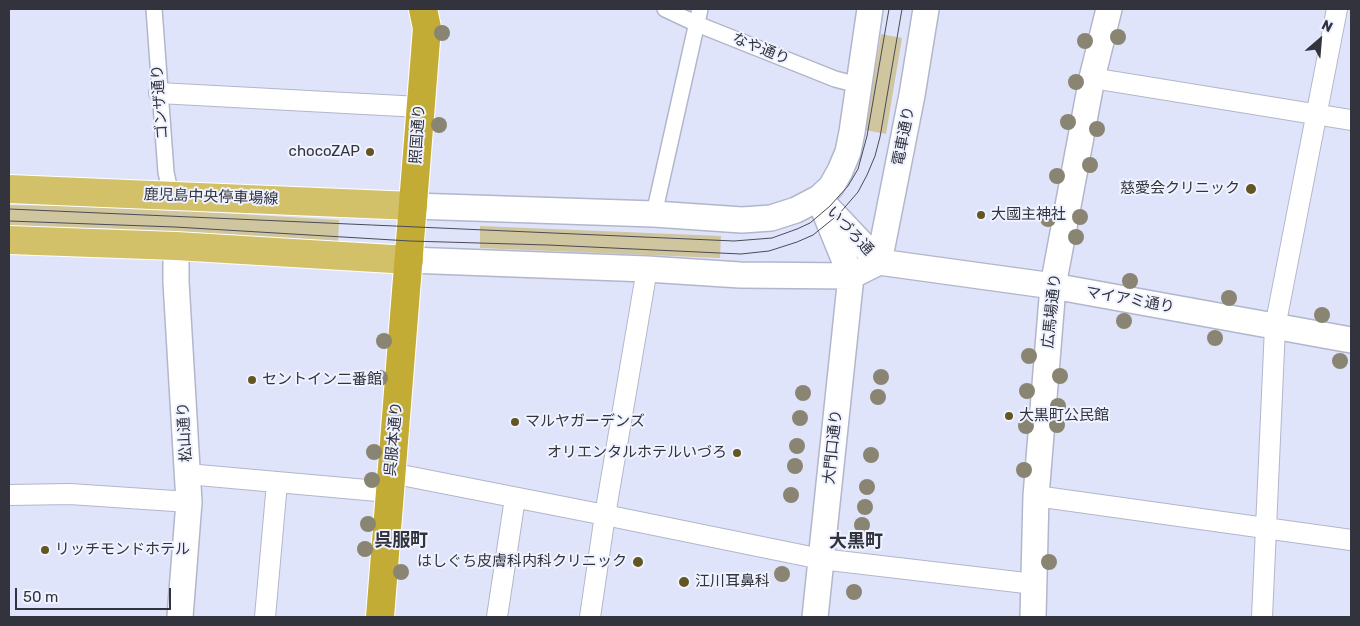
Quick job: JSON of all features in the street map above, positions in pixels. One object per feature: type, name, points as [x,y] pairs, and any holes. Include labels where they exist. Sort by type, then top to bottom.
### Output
[{"type":"highway","name":"照国通り","points":[[409,260],[427,28],[422,9]]},
{"type":"highway","name":"呉服本通り","points":[[380,617],[409,260]]},
{"type":"main road","name":"鹿児島中央停車場線","points":[[9,189],[413,206]]},
{"type":"main road","points":[[9,240],[176,246],[409,260]]},
{"type":"street","name":"ゴンザ通り","points":[[154,9],[166,172],[171,196]]},
{"type":"street","name":"なや通り","points":[[665,9],[697,24],[835,79],[858,85]]},
{"type":"street","points":[[654,214],[700,9]]},
{"type":"street","points":[[852,276],[819,198],[831,187],[848,152],[870,9]]},
{"type":"street","name":"電車通り","points":[[879,262],[912,95],[926,9]]},
{"type":"street","name":"広馬場通り","points":[[1033,617],[1036,496],[1053,286],[1092,78],[1109,9]]},
{"type":"street","points":[[1262,617],[1276,326],[1337,9]]},
{"type":"street","points":[[1092,78],[1351,120]]},
{"type":"street","points":[[159,93],[420,106]]},
{"type":"street","name":"いづろ通","points":[[409,260],[647,269],[740,275],[852,276],[879,262],[819,198],[796,210],[770,218],[742,220],[654,214],[413,206]]},
{"type":"street","name":"松山通り","points":[[176,246],[176,282],[189,502],[180,617]]},
{"type":"street","name":"マイアミ通り","points":[[879,262],[1053,286],[1351,340]]},
{"type":"street","points":[[590,617],[605,514],[647,269]]},
{"type":"street","name":"大門口通り","points":[[815,617],[852,276]]},
{"type":"street","points":[[187,474],[277,483],[390,483],[515,498],[605,514],[822,560],[1034,584]]},
{"type":"street","points":[[264,617],[277,483]]},
{"type":"street","points":[[9,495],[70,494],[189,502]]},
{"type":"street","points":[[1036,496],[1351,540]]},
{"type":"street","points":[[497,617],[515,498]]},
{"type":"shaded area","points":[[881,34],[902,38],[886,134],[865,130]]},
{"type":"shaded area","points":[[9,205],[121,207],[339,220],[338,242],[120,229],[9,226]]},
{"type":"shaded area","points":[[480,226],[721,236],[720,258],[480,248]]},
{"type":"tram line","points":[[9,209],[734,241],[772,238],[810,223],[830,206],[848,186],[858,169],[867,136],[889,9]]},
{"type":"tram line","points":[[9,221],[175,227],[410,241],[741,254],[769,251],[813,235],[839,214],[858,192],[875,156],[880,137],[902,9]]},
{"type":"place","name":"chocoZAP","points":[[370,152]]},
{"type":"place","name":"慈愛会クリニック","points":[[1251,189]]},
{"type":"place","name":"大國主神社","points":[[981,215]]},
{"type":"place","name":"セントイン二番館","points":[[252,380]]},
{"type":"place","name":"大黒町公民館","points":[[1009,416]]},
{"type":"place","name":"マルヤガーデンズ","points":[[515,422]]},
{"type":"place","name":"オリエンタルホテルいづろ","points":[[737,453]]},
{"type":"place","name":"リッチモンドホテル","points":[[45,550]]},
{"type":"place","name":"はしぐち皮膚科内科クリニック","points":[[638,562]]},
{"type":"place","name":"江川耳鼻科","points":[[684,582]]},
{"type":"district","name":"呉服町","points":[[401,541]]},
{"type":"district","name":"大黒町","points":[[856,542]]}]
